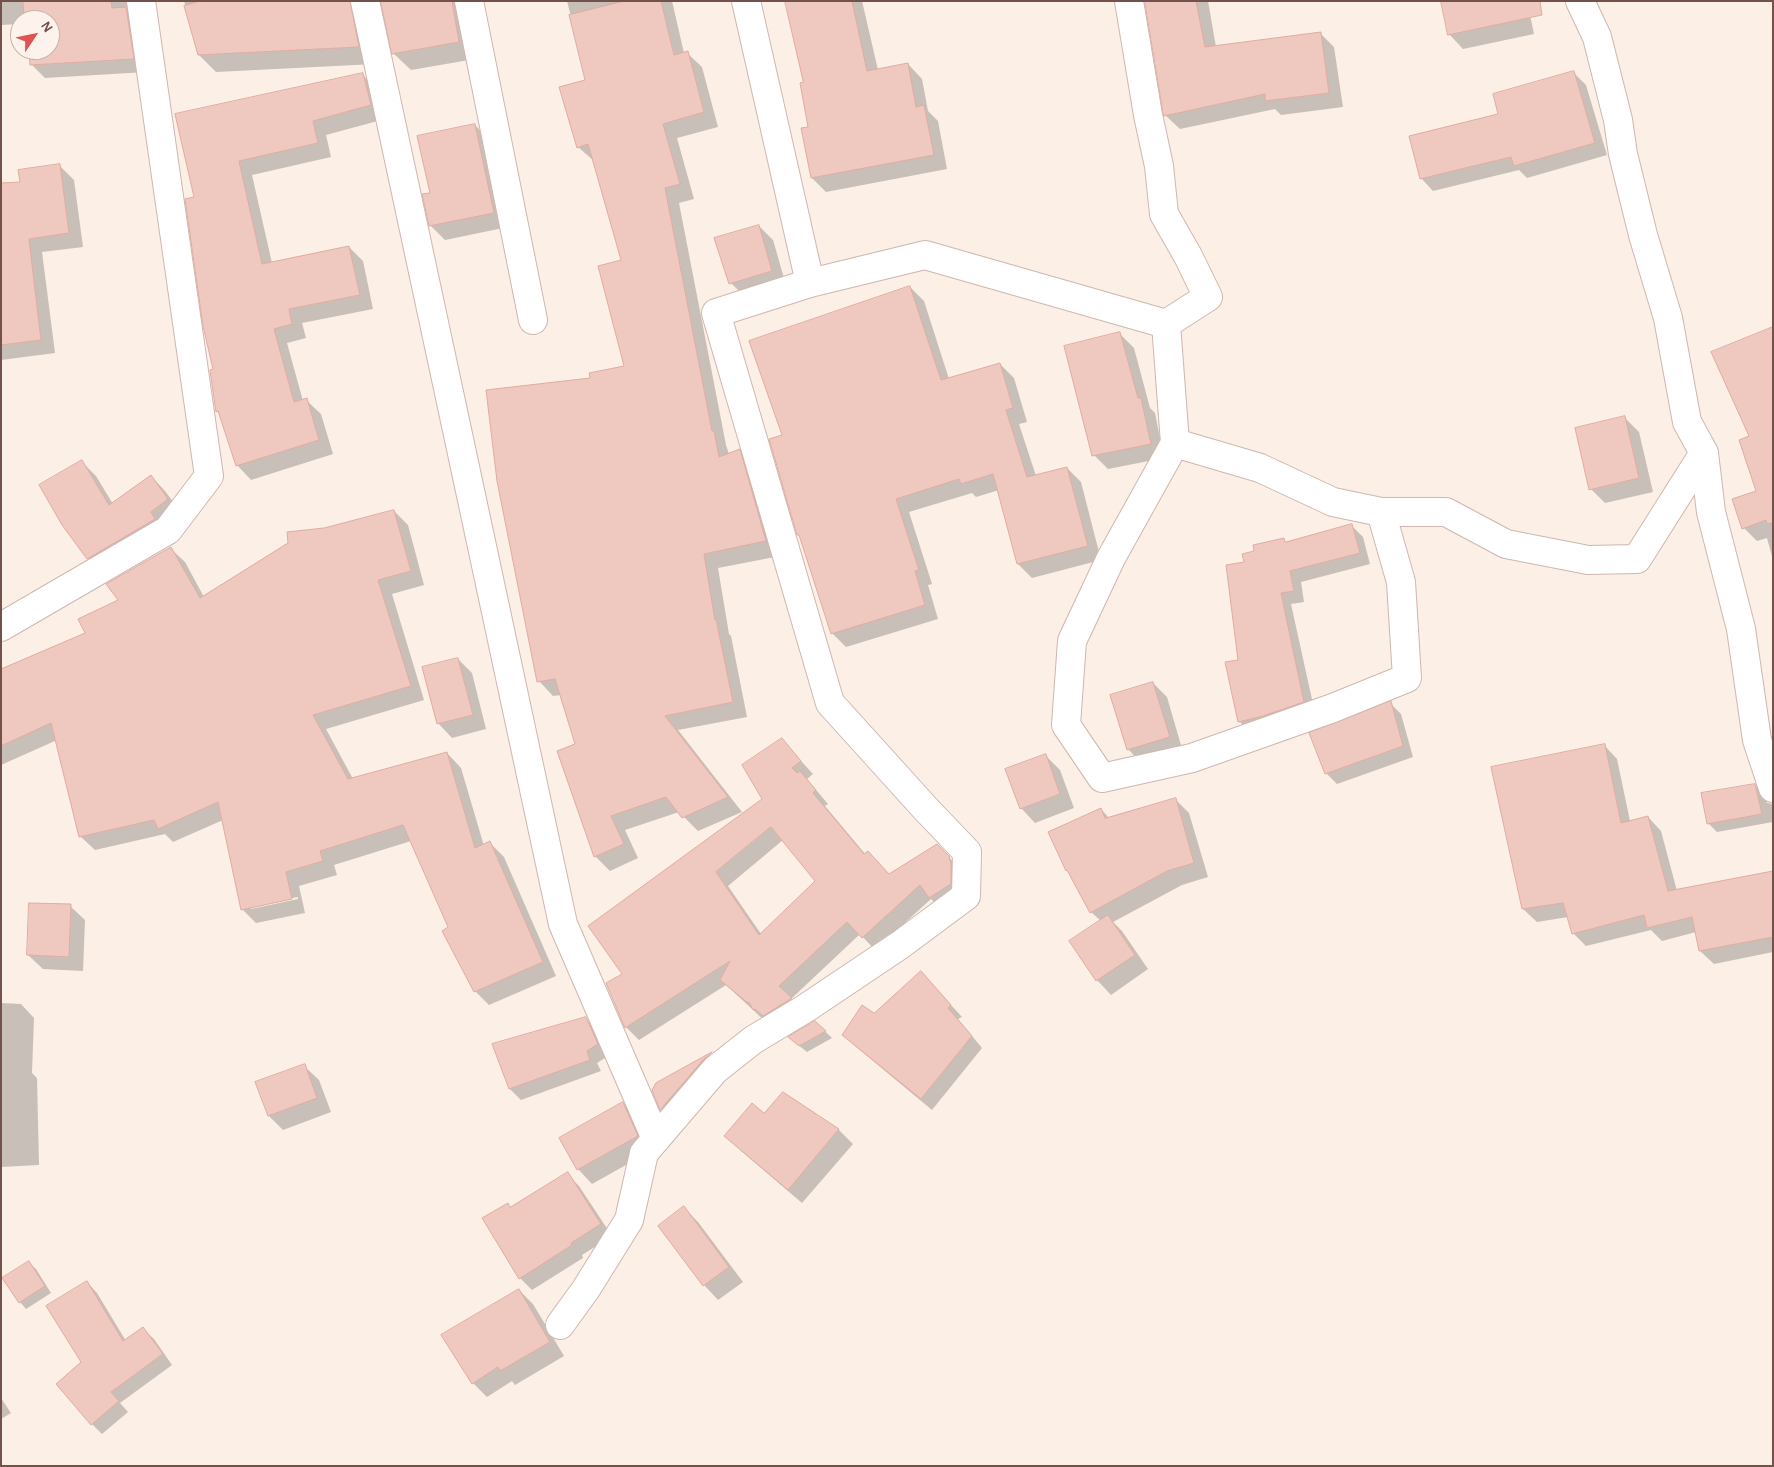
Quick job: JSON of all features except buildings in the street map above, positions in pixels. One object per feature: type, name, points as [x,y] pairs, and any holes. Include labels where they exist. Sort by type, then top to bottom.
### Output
[{"type":"street","points":[[1,627],[168,530],[208,476],[141,1]]},
{"type":"street","points":[[366,1],[563,924],[656,1138]]},
{"type":"street","points":[[469,1],[533,320]]},
{"type":"street","points":[[746,1],[810,283]]},
{"type":"street","points":[[560,1326],[586,1289],[628,1220],[644,1153],[715,1070],[753,1040],[806,1008],[878,960],[966,896],[967,852],[924,808],[830,703],[716,313],[810,283],[925,255],[1166,324],[1208,297],[1188,256],[1164,214],[1159,166],[1148,115],[1129,1]]},
{"type":"street","points":[[1580,1],[1597,37],[1618,120],[1623,154],[1642,235],[1668,318],[1687,422],[1704,453],[1712,512],[1741,630],[1757,740],[1773,788]]},
{"type":"street","points":[[1166,324],[1175,443],[1111,558],[1072,640],[1066,725],[1102,778],[1192,758],[1333,708],[1407,678],[1401,582],[1381,512]]},
{"type":"street","points":[[1175,443],[1260,468],[1333,502],[1381,512],[1446,512],[1506,544],[1588,560],[1637,559],[1704,453]]}]
